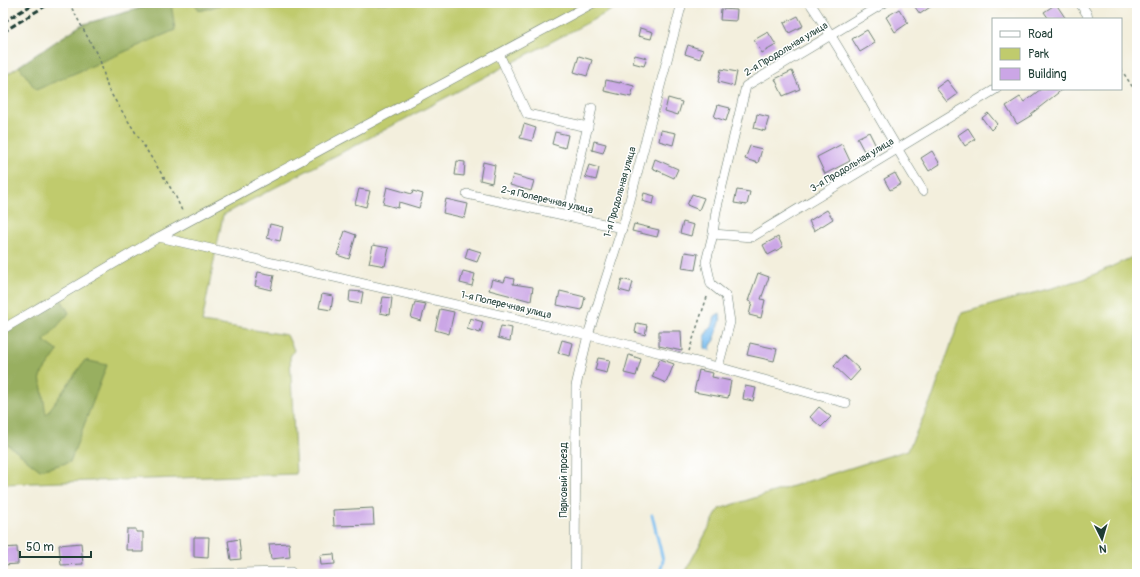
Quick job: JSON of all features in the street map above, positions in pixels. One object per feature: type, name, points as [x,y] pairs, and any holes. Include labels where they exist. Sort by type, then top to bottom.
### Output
[{"type":"street","points":[[3,329],[159,237],[593,3]]},
{"type":"street","name":"1-я Продольная улица","points":[[576,386],[588,335],[622,228],[682,3]]},
{"type":"street","points":[[810,3],[831,35],[897,150],[923,191]]},
{"type":"street","name":"2-я Продольная улица","points":[[711,284],[706,262],[713,234],[716,211],[746,86],[884,3]]},
{"type":"street","points":[[1080,3],[1088,17]]},
{"type":"street","points":[[499,54],[527,114],[588,127]]},
{"type":"street","name":"3-я Продольная улица","points":[[713,234],[752,237],[994,90]]},
{"type":"street","points":[[567,216],[592,108]]},
{"type":"street","name":"2-я Поперечная улица","points":[[467,194],[622,228]]},
{"type":"street","name":"1-я Поперечная улица","points":[[159,237],[588,335],[718,367],[846,403]]},
{"type":"street","points":[[711,284],[726,296],[730,322],[718,367]]},
{"type":"street","name":"Парковый проезд","points":[[575,574],[576,386]]},
{"type":"street","points":[[192,574],[291,572]]},
{"type":"path","points":[[69,3],[100,60],[108,89],[174,196],[187,222]]},
{"type":"path","points":[[1122,70],[1137,94]]},
{"type":"path","points":[[687,359],[711,284]]},
{"type":"green space","points":[[159,3],[625,3],[223,215],[202,322],[287,335],[294,350],[290,357],[296,474],[3,484],[3,77],[81,25]]},
{"type":"green space","points":[[159,3],[171,3],[175,30],[36,90],[19,66],[81,25]]},
{"type":"green space","points":[[194,3],[227,3],[200,11]]},
{"type":"green space","points":[[1137,255],[1137,574],[684,574],[719,509],[908,450],[933,396],[962,313],[1084,279]]},
{"type":"green space","points":[[59,296],[69,313],[44,341],[58,351],[40,376],[46,415],[85,360],[107,365],[70,462],[40,470],[3,441],[3,329]]},
{"type":"water","points":[[720,313],[719,325],[715,340],[711,345],[710,350],[705,348],[705,335],[713,324],[715,316]]},
{"type":"building","points":[[912,3],[936,3],[920,14]]},
{"type":"building","points":[[1056,4],[1065,18],[1048,18],[1044,12]]},
{"type":"building","points":[[721,9],[737,10],[736,21],[720,20]]},
{"type":"building","points":[[899,9],[908,23],[895,32],[886,17]]},
{"type":"building","points":[[798,16],[803,26],[789,33],[784,23]]},
{"type":"building","points":[[640,28],[653,32],[651,39],[638,36]]},
{"type":"building","points":[[867,30],[875,43],[860,52],[852,39]]},
{"type":"building","points":[[768,32],[776,45],[762,53],[754,40]]},
{"type":"building","points":[[688,45],[703,50],[700,59],[685,54]]},
{"type":"building","points":[[635,55],[647,58],[644,66],[633,63]]},
{"type":"building","points":[[579,56],[592,60],[587,76],[574,72]]},
{"type":"building","points":[[721,69],[737,72],[734,86],[718,82]]},
{"type":"building","points":[[792,71],[800,89],[783,96],[775,79]]},
{"type":"building","points":[[606,80],[634,86],[631,97],[604,91]]},
{"type":"building","points":[[947,80],[958,94],[947,102],[936,88]]},
{"type":"building","points":[[1040,90],[1062,90],[1031,114],[1032,115],[1017,124],[1006,106],[1020,97],[1024,102]]},
{"type":"building","points":[[668,98],[682,102],[678,115],[665,111]]},
{"type":"building","points":[[718,105],[730,108],[726,121],[714,117]]},
{"type":"building","points":[[988,113],[997,124],[991,130],[982,118]]},
{"type":"building","points":[[757,114],[769,117],[765,131],[754,128]]},
{"type":"building","points":[[524,124],[536,128],[532,141],[520,138]]},
{"type":"building","points":[[968,128],[975,139],[965,146],[958,135]]},
{"type":"building","points":[[661,130],[676,133],[673,145],[659,141]]},
{"type":"building","points":[[555,132],[568,135],[565,148],[552,144]]},
{"type":"building","points":[[869,132],[876,146],[864,151],[857,138]]},
{"type":"building","points":[[594,141],[606,144],[603,153],[592,150]]},
{"type":"building","points":[[842,144],[850,161],[825,174],[817,157]]},
{"type":"building","points":[[750,146],[762,149],[758,163],[745,159]]},
{"type":"building","points":[[932,151],[940,164],[929,171],[921,158]]},
{"type":"building","points":[[655,159],[678,169],[674,178],[652,168]]},
{"type":"building","points":[[457,161],[465,162],[464,176],[455,175]]},
{"type":"building","points":[[483,162],[495,165],[492,183],[480,180]]},
{"type":"building","points":[[589,165],[599,168],[596,180],[585,177]]},
{"type":"building","points":[[895,173],[901,184],[890,190],[884,179]]},
{"type":"building","points":[[513,175],[534,181],[531,191],[510,185]]},
{"type":"building","points":[[387,187],[412,194],[413,191],[423,194],[419,208],[399,202],[398,208],[383,204]]},
{"type":"building","points":[[359,189],[370,191],[366,207],[355,204]]},
{"type":"building","points":[[737,190],[750,192],[747,205],[734,203]]},
{"type":"building","points":[[644,193],[655,196],[653,204],[642,201]]},
{"type":"building","points":[[692,194],[704,198],[699,210],[687,205]]},
{"type":"building","points":[[446,199],[468,204],[465,218],[443,213]]},
{"type":"building","points":[[827,210],[833,219],[814,231],[809,221]]},
{"type":"building","points":[[683,222],[694,225],[691,236],[680,233]]},
{"type":"building","points":[[270,224],[283,227],[280,241],[267,238]]},
{"type":"building","points":[[634,224],[659,230],[657,237],[632,231]]},
{"type":"building","points":[[345,231],[356,235],[349,259],[337,255]]},
{"type":"building","points":[[778,237],[783,247],[768,255],[763,245]]},
{"type":"building","points":[[373,245],[389,248],[385,266],[369,263]]},
{"type":"building","points":[[468,248],[481,252],[477,262],[465,258]]},
{"type":"building","points":[[685,252],[698,254],[695,270],[682,268]]},
{"type":"building","points":[[463,271],[475,274],[472,286],[460,283]]},
{"type":"building","points":[[258,272],[274,275],[271,290],[255,286]]},
{"type":"building","points":[[758,273],[769,277],[761,299],[765,300],[761,318],[749,315],[752,302],[748,301]]},
{"type":"building","points":[[506,277],[514,279],[513,284],[533,287],[531,301],[489,290],[492,279],[504,282]]},
{"type":"building","points":[[622,279],[633,282],[630,293],[619,290]]},
{"type":"building","points":[[350,291],[363,292],[361,304],[349,302]]},
{"type":"building","points":[[560,291],[585,297],[582,310],[557,305]]},
{"type":"building","points":[[322,294],[333,296],[331,310],[319,308]]},
{"type":"building","points":[[383,297],[392,298],[390,315],[380,313]]},
{"type":"building","points":[[415,302],[426,304],[421,321],[411,318]]},
{"type":"building","points":[[440,309],[454,312],[449,334],[435,330]]},
{"type":"building","points":[[470,318],[483,322],[480,333],[467,329]]},
{"type":"building","points":[[637,323],[647,325],[645,335],[635,332]]},
{"type":"building","points":[[501,326],[512,328],[510,341],[498,338]]},
{"type":"building","points":[[659,331],[681,331],[682,351],[659,346]]},
{"type":"building","points":[[562,340],[573,343],[570,356],[558,353]]},
{"type":"building","points":[[750,343],[777,349],[774,361],[747,355]]},
{"type":"building","points":[[629,355],[641,359],[636,376],[624,373]]},
{"type":"building","points":[[844,355],[860,370],[850,381],[834,366]]},
{"type":"building","points":[[598,358],[610,360],[607,373],[595,370]]},
{"type":"building","points":[[660,359],[674,364],[666,383],[652,377]]},
{"type":"building","points":[[699,370],[713,373],[712,377],[731,381],[728,398],[694,392]]},
{"type":"building","points":[[745,386],[756,388],[753,401],[743,399]]},
{"type":"building","points":[[819,407],[831,417],[821,427],[810,417]]},
{"type":"building","points":[[373,508],[374,525],[334,526],[333,510]]},
{"type":"building","points":[[127,529],[136,529],[136,532],[143,532],[143,552],[126,550]]},
{"type":"building","points":[[194,537],[209,537],[208,558],[194,557]]},
{"type":"building","points":[[239,539],[241,559],[231,560],[228,541]]},
{"type":"building","points":[[81,543],[83,564],[61,565],[59,545]]},
{"type":"building","points":[[289,543],[290,557],[271,559],[269,544]]},
{"type":"building","points":[[17,547],[18,564],[3,565],[3,548]]},
{"type":"building","points":[[334,554],[335,564],[321,565],[320,555]]},
{"type":"waterway","points":[[652,515],[663,560],[660,574]]},
{"type":"railway","points":[[3,22],[35,3]]},
{"type":"railway","points":[[3,32],[50,3]]}]
